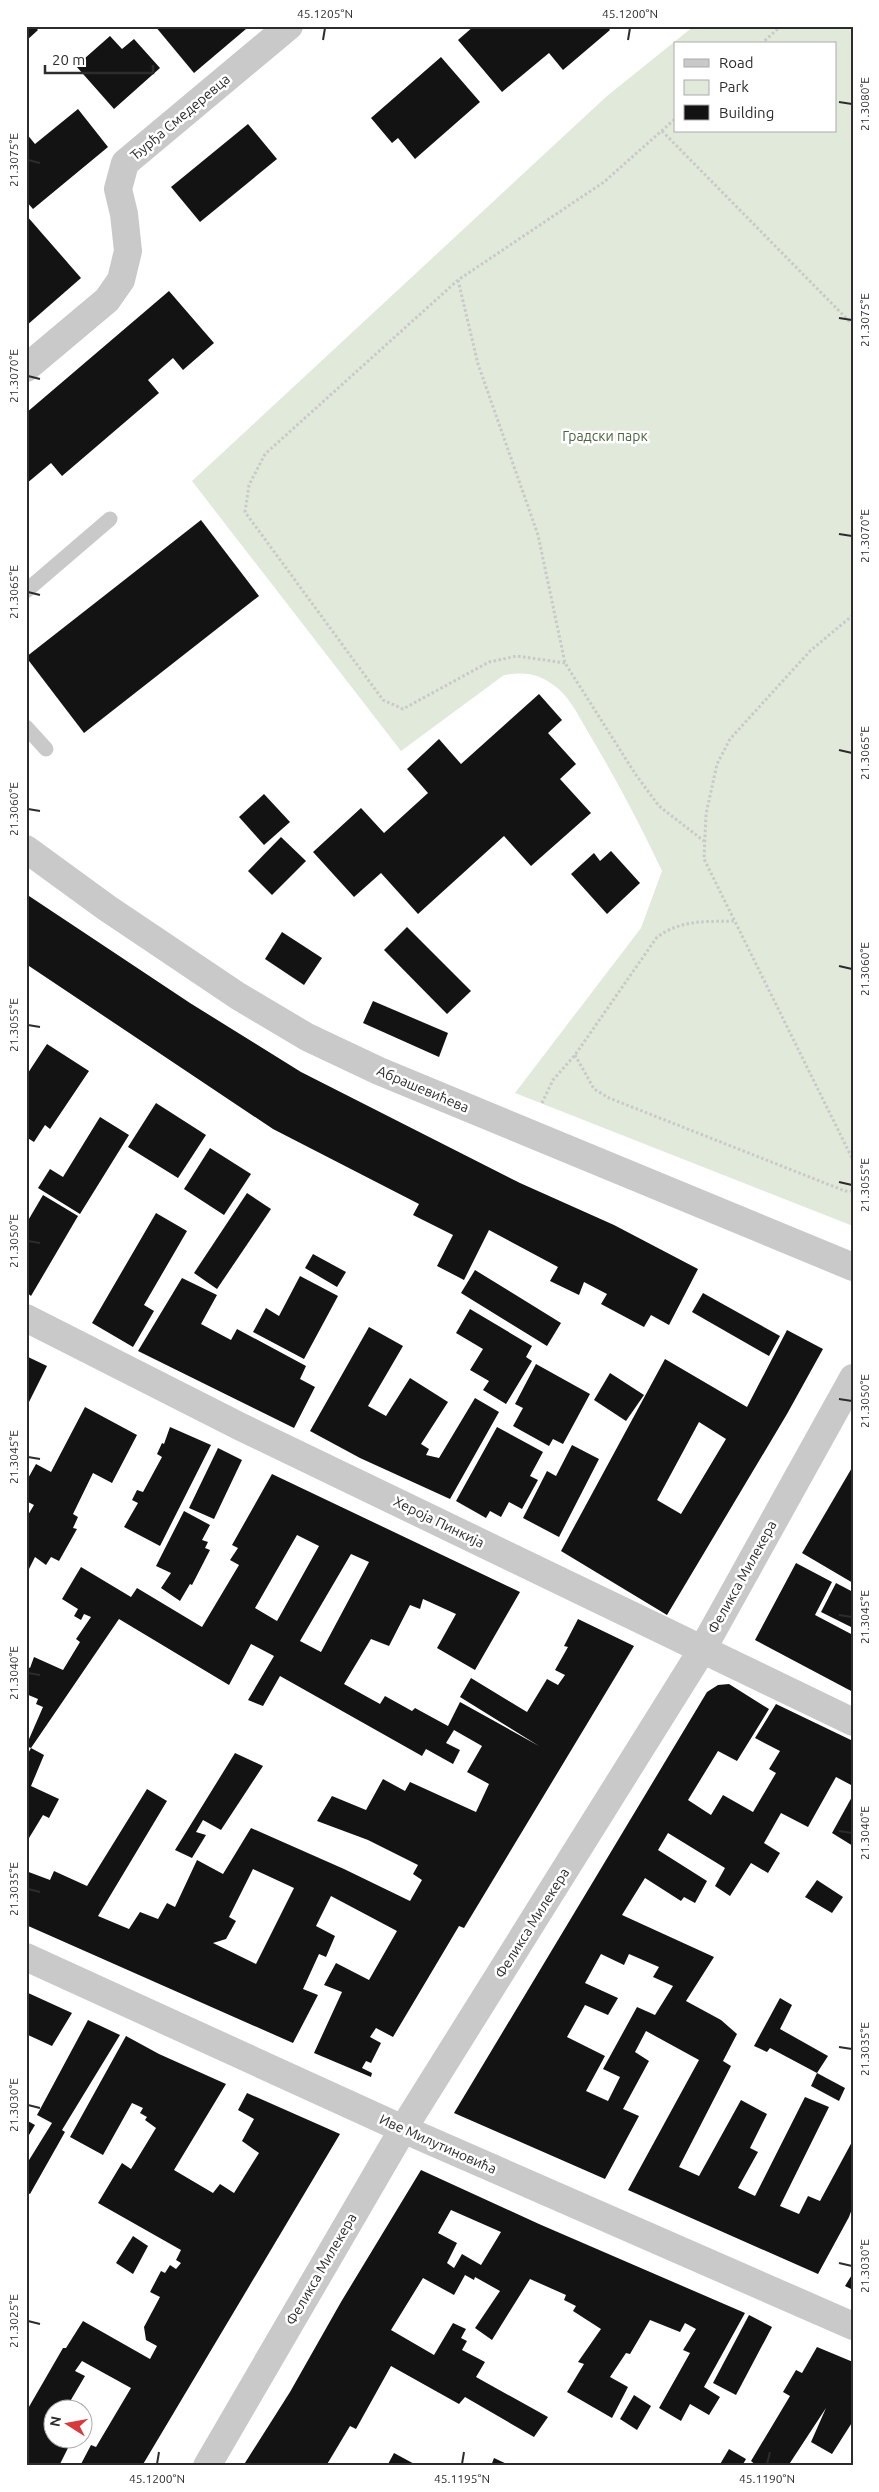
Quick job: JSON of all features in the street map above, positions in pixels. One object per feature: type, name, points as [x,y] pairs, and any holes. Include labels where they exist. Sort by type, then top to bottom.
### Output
[{"type":"street","name":"Ђурђа Смедеревца","points":[[26,368],[107,300],[121,280],[128,250],[124,214],[118,188],[125,164],[289,26]]},
{"type":"street","name":"Абрашевићева","points":[[26,849],[108,908],[238,996],[307,1037],[379,1071],[853,1267]]},
{"type":"street","name":"Хероја Пинкија","points":[[26,1318],[241,1427],[853,1722]]},
{"type":"street","name":"Феликса Милекера","points":[[207,2466],[403,2129],[702,1650],[853,1378]]},
{"type":"street","name":"Иве Милутиновића","points":[[26,1957],[403,2129],[853,2326]]},
{"type":"lane","points":[[26,591],[110,518]]},
{"type":"lane","points":[[26,727],[46,749]]},
{"type":"path","points":[[763,42],[781,26]]},
{"type":"path","points":[[565,663],[517,656],[489,662],[403,709],[383,700],[245,512],[249,486],[265,454],[458,280],[604,182],[674,120]]},
{"type":"path","points":[[662,131],[853,324]]},
{"type":"path","points":[[458,280],[478,364],[538,535],[565,663],[636,775],[659,806],[705,842]]},
{"type":"path","points":[[853,615],[810,651],[730,739],[717,764],[706,814],[704,859],[853,1160]]},
{"type":"path","points":[[528,1133],[553,1080],[575,1055],[657,938],[672,927],[691,922],[735,921]]},
{"type":"path","points":[[575,1055],[594,1089],[609,1098],[846,1192],[853,1191]]},
{"type":"green space","name":"Градски парк","points":[[694,26],[853,26],[853,1226],[515,1093],[641,928],[662,871],[627,801],[577,712],[568,700],[552,684],[529,674],[504,675],[401,751],[192,481],[607,96],[674,42],[674,132],[836,132],[836,42],[674,42]]},
{"type":"building","points":[[26,26],[34,26],[38,30],[26,41]]},
{"type":"building","points":[[155,26],[244,26],[246,29],[194,73]]},
{"type":"building","points":[[474,26],[607,26],[610,30],[563,70],[549,53],[502,92],[458,40]]},
{"type":"building","points":[[110,36],[122,49],[134,39],[160,68],[114,109],[76,66]]},
{"type":"building","points":[[441,57],[480,102],[415,159],[398,138],[392,143],[371,118]]},
{"type":"building","points":[[78,109],[108,147],[33,209],[26,201],[26,133],[35,144]]},
{"type":"building","points":[[248,124],[277,159],[200,222],[171,187]]},
{"type":"building","points":[[26,215],[81,278],[26,326]]},
{"type":"building","points":[[169,291],[214,343],[183,370],[173,358],[148,380],[159,393],[62,476],[51,463],[26,484],[26,413]]},
{"type":"building","points":[[201,520],[259,596],[84,733],[26,657]]},
{"type":"building","points":[[539,694],[562,720],[548,733],[576,764],[560,779],[591,813],[531,866],[504,836],[418,914],[381,873],[354,897],[313,852],[361,808],[384,833],[428,793],[407,769],[439,739],[461,764]]},
{"type":"building","points":[[264,794],[290,822],[264,845],[239,817]]},
{"type":"building","points":[[281,837],[306,861],[272,895],[248,871]]},
{"type":"building","points":[[611,851],[640,883],[607,914],[571,874],[594,853],[600,861]]},
{"type":"building","points":[[26,894],[190,1003],[301,1072],[520,1183],[614,1225],[698,1269],[669,1325],[651,1315],[644,1327],[601,1304],[607,1294],[584,1282],[579,1295],[550,1281],[558,1267],[489,1230],[464,1280],[437,1266],[453,1235],[413,1215],[419,1204],[273,1129],[26,964]]},
{"type":"building","points":[[407,927],[471,991],[447,1014],[384,950]]},
{"type":"building","points":[[282,932],[322,958],[304,985],[265,959]]},
{"type":"building","points":[[373,1001],[448,1033],[439,1057],[363,1023]]},
{"type":"building","points":[[47,1044],[89,1071],[50,1129],[45,1125],[34,1142],[26,1137],[26,1076]]},
{"type":"building","points":[[156,1103],[206,1135],[178,1178],[128,1147]]},
{"type":"building","points":[[100,1117],[129,1135],[80,1214],[38,1188],[50,1169],[63,1177]]},
{"type":"building","points":[[210,1148],[251,1174],[224,1215],[184,1189]]},
{"type":"building","points":[[247,1193],[271,1209],[217,1289],[194,1273]]},
{"type":"building","points":[[43,1195],[78,1216],[31,1296],[26,1292],[26,1224]]},
{"type":"building","points":[[156,1213],[187,1231],[144,1305],[154,1311],[133,1347],[92,1323]]},
{"type":"building","points":[[313,1254],[346,1272],[337,1287],[305,1268]]},
{"type":"building","points":[[475,1270],[561,1323],[547,1346],[461,1293]]},
{"type":"building","points":[[300,1276],[338,1296],[304,1359],[253,1332],[266,1308],[279,1316]]},
{"type":"building","points":[[182,1278],[217,1295],[201,1324],[231,1340],[237,1329],[306,1366],[300,1379],[315,1387],[294,1428],[138,1351]]},
{"type":"building","points":[[703,1293],[780,1336],[769,1356],[692,1312]]},
{"type":"building","points":[[470,1309],[532,1346],[526,1357],[532,1361],[506,1404],[483,1390],[489,1381],[470,1370],[483,1349],[456,1333]]},
{"type":"building","points":[[369,1327],[403,1346],[368,1406],[386,1416],[410,1378],[448,1402],[421,1444],[429,1449],[426,1455],[439,1458],[475,1398],[499,1412],[450,1499],[360,1458],[310,1431]]},
{"type":"building","points":[[787,1330],[823,1349],[787,1414],[667,1615],[561,1551],[665,1359],[747,1407]],"holes":[[[699,1422],[726,1439],[681,1514],[657,1500]]]},
{"type":"building","points":[[26,1356],[47,1366],[26,1408]]},
{"type":"building","points":[[536,1364],[590,1394],[563,1444],[553,1439],[549,1446],[513,1426],[523,1408],[515,1404]]},
{"type":"building","points":[[610,1373],[644,1395],[626,1421],[594,1400]]},
{"type":"building","points":[[85,1407],[137,1435],[112,1483],[93,1473],[73,1514],[78,1517],[73,1528],[77,1529],[59,1561],[51,1557],[46,1565],[35,1557],[26,1575],[26,1514],[28,1515],[34,1505],[26,1501],[26,1482],[36,1464],[51,1472]]},
{"type":"building","points":[[170,1427],[211,1445],[160,1546],[124,1527],[138,1503],[132,1500],[137,1490],[143,1492],[162,1457],[157,1454],[162,1443],[164,1444]]},
{"type":"building","points":[[497,1427],[543,1452],[530,1476],[538,1480],[522,1509],[509,1502],[501,1517],[490,1511],[486,1518],[456,1501]]},
{"type":"building","points":[[572,1445],[599,1459],[559,1537],[523,1518],[547,1471],[556,1476]]},
{"type":"building","points":[[218,1448],[242,1460],[214,1519],[189,1508]]},
{"type":"building","points":[[853,1466],[853,1583],[802,1553]]},
{"type":"building","points":[[272,1474],[520,1592],[475,1670],[437,1648],[456,1614],[423,1599],[420,1609],[410,1605],[389,1646],[371,1639],[344,1684],[380,1704],[385,1696],[412,1711],[415,1708],[448,1726],[460,1702],[539,1746],[460,1697],[471,1678],[527,1712],[547,1679],[558,1685],[565,1675],[555,1670],[568,1647],[564,1646],[578,1619],[634,1646],[464,1928],[459,1926],[393,2037],[376,2028],[370,2037],[381,2043],[371,2063],[366,2061],[362,2068],[372,2073],[371,2077],[314,2053],[342,1992],[324,1985],[336,1963],[369,1980],[397,1931],[331,1896],[316,1926],[335,1936],[326,1957],[319,1954],[303,1989],[318,1995],[293,2043],[26,1925],[26,1871],[50,1880],[54,1871],[87,1886],[147,1789],[167,1801],[98,1916],[129,1929],[140,1912],[158,1919],[167,1903],[175,1907],[197,1860],[223,1874],[251,1828],[344,1869],[410,1901],[422,1880],[413,1874],[418,1865],[368,1840],[317,1821],[332,1796],[366,1810],[383,1779],[405,1791],[410,1782],[476,1812],[489,1784],[467,1772],[482,1746],[454,1730],[446,1743],[460,1750],[453,1764],[426,1749],[422,1756],[280,1676],[263,1706],[248,1700],[274,1656],[251,1644],[229,1685],[119,1619],[31,1748],[26,1746],[43,1707],[36,1704],[38,1699],[26,1694],[26,1666],[30,1668],[34,1657],[63,1670],[80,1642],[76,1639],[91,1617],[84,1614],[81,1620],[74,1616],[78,1609],[62,1599],[81,1567],[131,1597],[137,1588],[202,1627],[239,1565],[230,1560],[238,1548],[232,1545]],"holes":[[[297,1535],[319,1546],[277,1621],[255,1608]],[[351,1554],[369,1562],[321,1652],[300,1641]],[[253,1869],[294,1888],[256,1964],[213,1943],[226,1939],[236,1921],[229,1917]]]},
{"type":"building","points":[[184,1511],[210,1525],[202,1540],[208,1542],[205,1548],[210,1550],[192,1585],[190,1584],[180,1601],[161,1588],[171,1573],[156,1566]]},
{"type":"building","points":[[796,1563],[832,1582],[815,1615],[853,1635],[853,1692],[755,1640]]},
{"type":"building","points":[[836,1583],[853,1592],[853,1628],[821,1612]]},
{"type":"building","points":[[729,1684],[769,1709],[737,1761],[718,1751],[688,1800],[711,1815],[723,1795],[753,1812],[776,1773],[769,1769],[780,1751],[755,1738],[776,1704],[853,1741],[853,1786],[836,1777],[808,1827],[781,1813],[764,1843],[780,1853],[768,1873],[751,1863],[730,1896],[715,1886],[725,1868],[668,1833],[658,1850],[707,1881],[695,1903],[684,1897],[681,1901],[645,1878],[622,1915],[714,1957],[686,2001],[721,2020],[737,2034],[723,2061],[731,2066],[679,2167],[699,2176],[741,2100],[767,2114],[750,2148],[758,2152],[738,2188],[755,2196],[805,2097],[829,2107],[780,2206],[799,2214],[808,2196],[820,2201],[853,2140],[853,2206],[818,2274],[628,2190],[699,2060],[646,2031],[635,2052],[649,2061],[623,2109],[639,2116],[605,2179],[454,2113],[707,1692],[718,1685]],"holes":[[[601,1954],[624,1965],[629,1954],[659,1967],[653,1977],[673,1986],[655,2015],[637,2007],[603,2069],[620,2077],[608,2101],[586,2091],[605,2056],[567,2037],[585,2005],[608,2015],[618,1998],[585,1983]]]},
{"type":"building","points":[[31,1748],[44,1755],[31,1786],[59,1799],[49,1818],[43,1815],[26,1843],[26,1757]]},
{"type":"building","points":[[235,1753],[263,1766],[221,1830],[203,1820],[196,1832],[206,1835],[192,1858],[175,1850]]},
{"type":"building","points":[[853,1795],[853,1846],[832,1833]]},
{"type":"building","points":[[817,1880],[843,1897],[832,1913],[805,1897]]},
{"type":"building","points":[[26,1992],[72,2013],[52,2046],[28,2035],[26,2039]]},
{"type":"building","points":[[780,1998],[792,2005],[780,2029],[828,2056],[817,2073],[770,2048],[767,2052],[754,2046]]},
{"type":"building","points":[[88,2020],[120,2035],[62,2130],[65,2132],[30,2194],[26,2192],[26,2165],[52,2123],[37,2115]]},
{"type":"building","points":[[126,2036],[159,2054],[226,2084],[174,2170],[213,2193],[220,2184],[234,2193],[259,2153],[242,2141],[254,2119],[238,2110],[247,2093],[340,2134],[142,2466],[80,2466],[88,2450],[92,2450],[92,2445],[96,2447],[131,2388],[82,2361],[75,2371],[85,2376],[71,2400],[42,2400],[42,2450],[67,2450],[59,2466],[26,2466],[26,2412],[63,2348],[66,2348],[83,2321],[150,2359],[157,2346],[146,2340],[144,2327],[160,2297],[150,2292],[161,2271],[165,2273],[170,2265],[176,2269],[181,2263],[176,2260],[181,2250],[98,2203],[122,2163],[131,2169],[156,2128],[145,2120],[147,2117],[140,2113],[143,2108],[132,2103],[103,2155],[70,2137]]},
{"type":"building","points":[[817,2073],[845,2088],[839,2101],[811,2086]]},
{"type":"building","points":[[26,2120],[35,2125],[26,2140]]},
{"type":"building","points":[[421,2170],[539,2224],[745,2313],[704,2387],[720,2397],[709,2415],[690,2404],[681,2421],[659,2408],[690,2353],[683,2350],[696,2329],[685,2323],[680,2332],[650,2320],[630,2354],[626,2353],[610,2377],[628,2387],[612,2418],[567,2392],[584,2364],[578,2362],[601,2329],[573,2311],[576,2306],[564,2300],[566,2295],[530,2279],[492,2340],[475,2328],[500,2291],[475,2277],[474,2280],[465,2275],[454,2295],[423,2278],[391,2330],[434,2355],[453,2323],[466,2329],[461,2338],[467,2341],[462,2350],[485,2362],[476,2377],[548,2417],[534,2437],[465,2397],[459,2404],[391,2366],[356,2429],[350,2426],[326,2466],[243,2466],[290,2392],[341,2302]],"holes":[[[451,2210],[501,2232],[481,2265],[462,2254],[454,2268],[447,2263],[457,2243],[438,2233]]]},
{"type":"building","points":[[133,2236],[148,2246],[133,2274],[116,2263]]},
{"type":"building","points":[[853,2273],[853,2290],[845,2286]]},
{"type":"building","points":[[749,2315],[772,2327],[736,2395],[713,2383]]},
{"type":"building","points":[[817,2347],[853,2362],[853,2421],[832,2454],[811,2442],[826,2408],[788,2466],[757,2466],[751,2461],[790,2396],[783,2392],[796,2370],[802,2373]]},
{"type":"building","points":[[634,2395],[651,2406],[637,2430],[620,2419]]},
{"type":"building","points":[[729,2449],[746,2459],[742,2466],[719,2466]]},
{"type":"building","points":[[394,2453],[418,2466],[387,2466]]},
{"type":"building","points":[[494,2458],[511,2466],[491,2466]]}]
